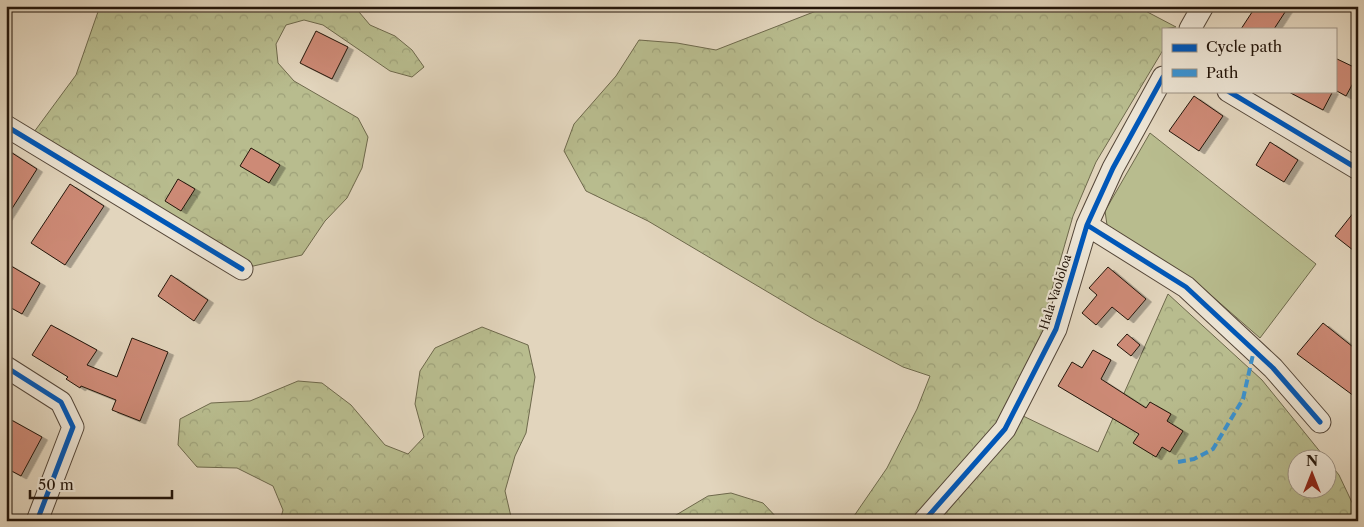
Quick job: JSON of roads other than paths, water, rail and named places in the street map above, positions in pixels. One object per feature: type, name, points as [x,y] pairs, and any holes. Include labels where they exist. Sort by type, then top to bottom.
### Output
[{"type":"street","points":[[1191,28],[1203,6]]},
{"type":"street","name":"Hala Vaolōloa","points":[[924,521],[1005,429],[1056,329],[1087,225],[1113,168],[1162,79]]},
{"type":"street","points":[[1230,92],[1358,169]]},
{"type":"street","points":[[6,126],[242,268]]},
{"type":"street","points":[[1087,225],[1186,288],[1273,368],[1320,422]]},
{"type":"street","points":[[6,368],[61,402],[73,426],[37,521]]}]
